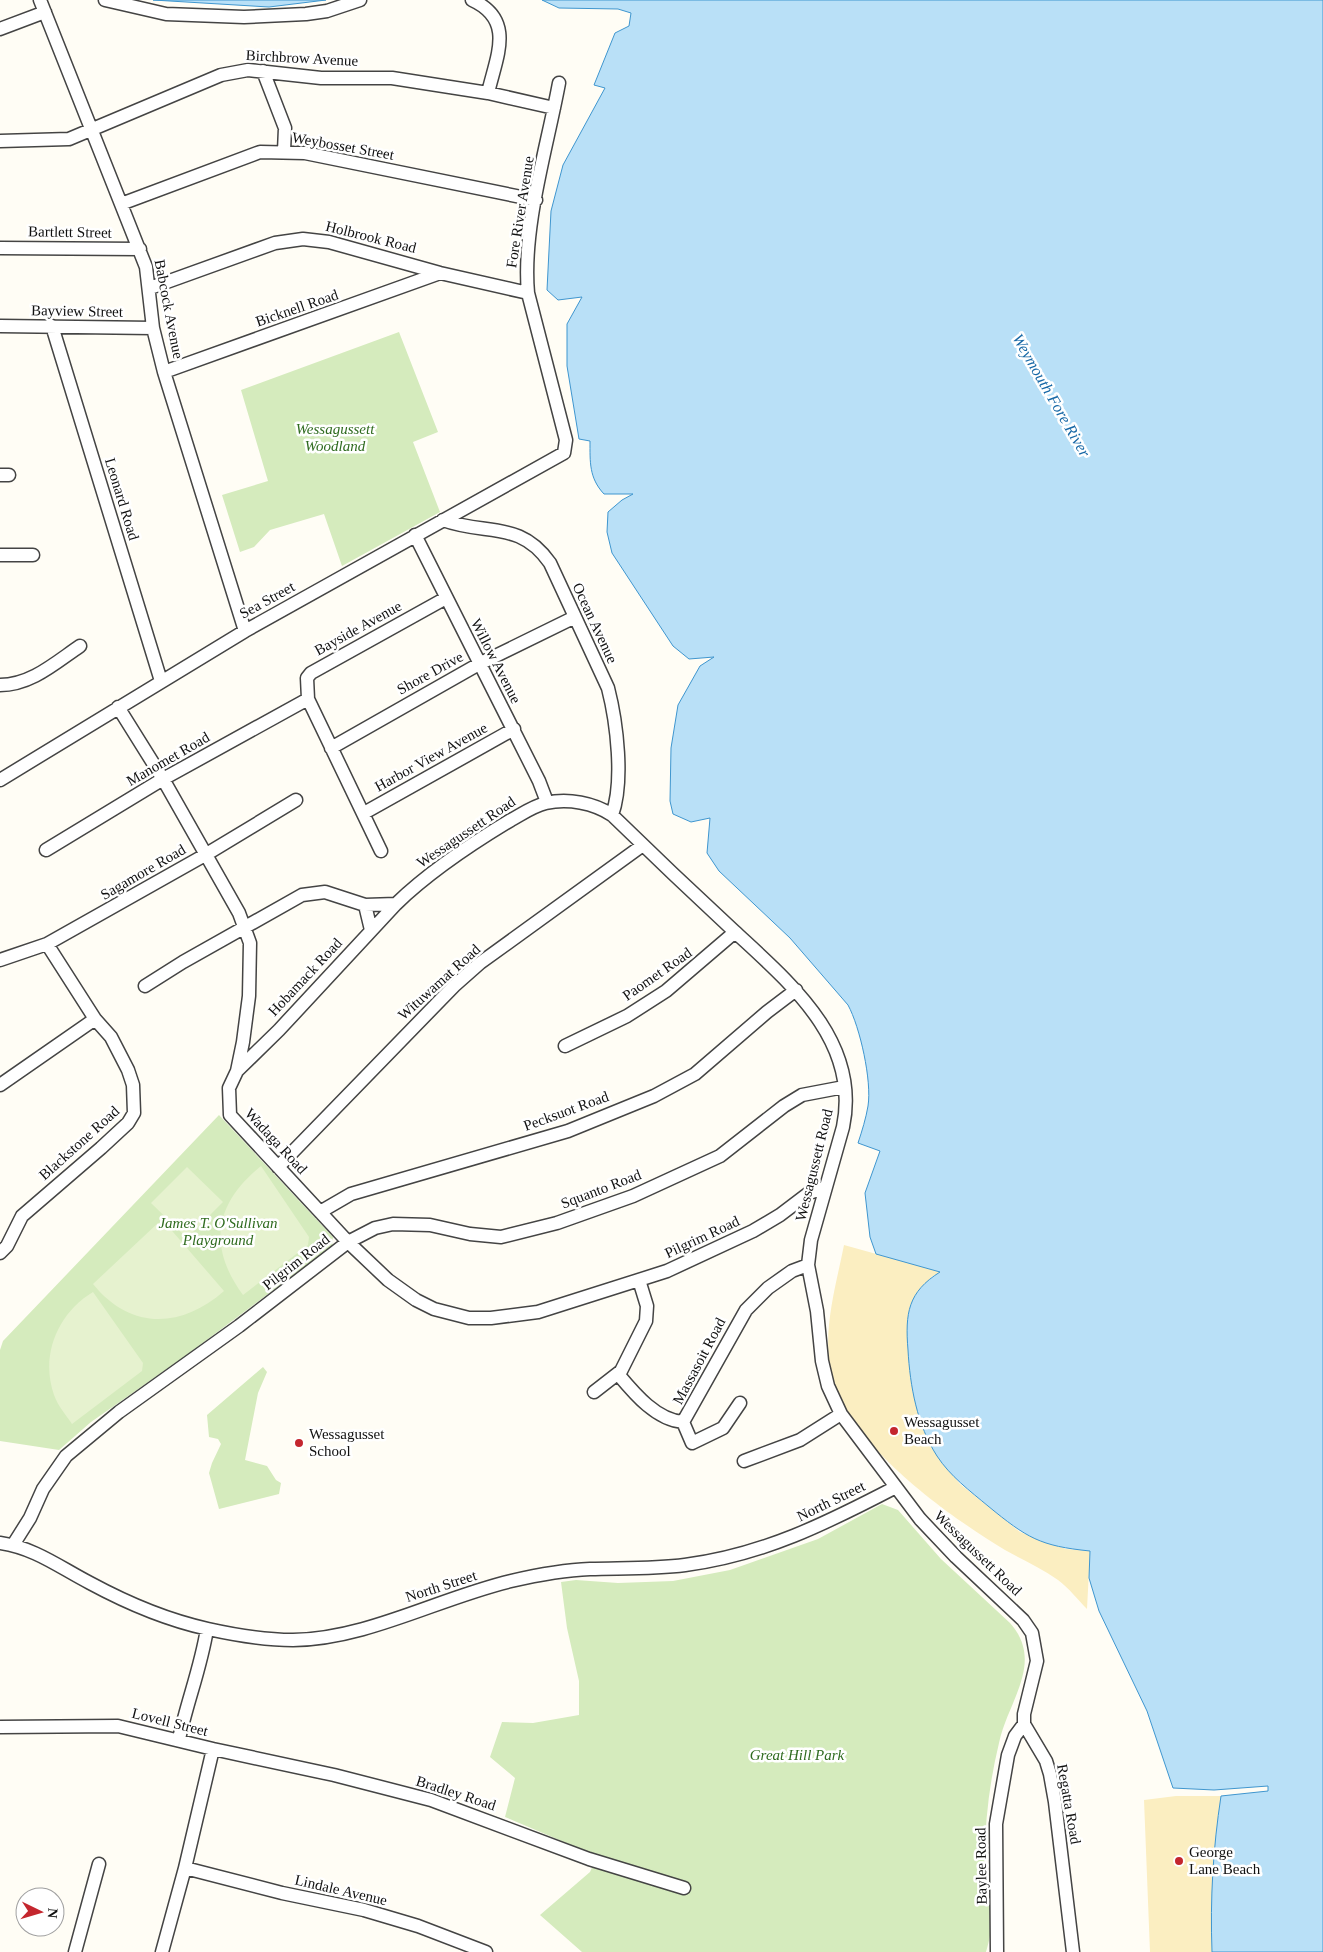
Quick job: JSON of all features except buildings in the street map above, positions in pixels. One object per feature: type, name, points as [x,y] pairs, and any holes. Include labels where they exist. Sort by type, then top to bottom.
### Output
[{"type":"street","points":[[105,0],[166,14],[244,17],[327,11],[360,0]]},
{"type":"street","points":[[472,0],[490,10],[500,27],[500,37],[488,93]]},
{"type":"street","points":[[0,29],[42,6]]},
{"type":"street","name":"Babcock Avenue","points":[[42,6],[140,249],[150,288],[153,328],[164,372],[245,631]]},
{"type":"street","name":"Birchbrow Avenue","points":[[0,141],[56,141],[78,136],[222,75],[236,71],[263,71],[328,78],[392,78],[488,93],[554,108]]},
{"type":"street","points":[[263,71],[286,128],[284,151]]},
{"type":"street","name":"Fore River Avenue","points":[[556,458],[566,449],[566,440],[528,294],[527,258],[536,200],[559,83]]},
{"type":"street","name":"Weybosset Street","points":[[121,204],[260,152],[284,151],[305,153],[536,200]]},
{"type":"street","name":"Holbrook Road","points":[[150,288],[275,243],[291,240],[329,242],[440,273],[528,294]]},
{"type":"street","name":"Bartlett Street","points":[[0,248],[140,249]]},
{"type":"street","name":"Bicknell Road","points":[[164,372],[440,273]]},
{"type":"street","name":"Bayview Street","points":[[0,326],[153,328]]},
{"type":"street","name":"Leonard Road","points":[[52,326],[161,681]]},
{"type":"street","name":"Sea Street","points":[[0,780],[245,631],[556,458]]},
{"type":"street","name":"Ocean Avenue","points":[[442,520],[463,526],[508,532],[532,542],[550,564],[608,688],[612,704],[619,780],[617,801],[612,816]]},
{"type":"street","name":"Willow Avenue","points":[[416,535],[446,598],[540,781],[546,802]]},
{"type":"street","points":[[0,555],[33,555]]},
{"type":"street","name":"Bayside Avenue","points":[[308,699],[306,685],[311,673],[446,598]]},
{"type":"street","name":"Shore Drive","points":[[331,748],[480,664],[575,617]]},
{"type":"street","points":[[0,685],[17,684],[34,678],[80,646]]},
{"type":"street","points":[[308,699],[381,851]]},
{"type":"street","name":"Manomet Road","points":[[46,850],[163,779],[308,699]]},
{"type":"street","points":[[118,707],[163,779],[245,926]]},
{"type":"street","name":"Harbor View Avenue","points":[[364,813],[514,729]]},
{"type":"street","name":"Sagamore Road","points":[[0,960],[47,944],[205,855],[296,800]]},
{"type":"street","name":"Wessagussett Road","points":[[396,904],[416,885],[490,833],[534,807],[546,802],[589,804],[612,816],[776,968],[812,1008],[825,1030],[834,1051],[844,1087],[844,1118],[811,1240],[808,1265],[817,1311],[824,1374],[840,1414],[920,1520],[1023,1620],[1034,1638],[1037,1661],[1024,1714],[1024,1724]]},
{"type":"street","name":"Wituwamat Road","points":[[278,1168],[459,982],[480,963],[643,846]]},
{"type":"street","points":[[145,986],[293,899],[312,893],[335,894],[365,904],[396,904]]},
{"type":"street","points":[[365,904],[371,930]]},
{"type":"street","name":"Hobamack Road","points":[[237,1071],[279,1030],[396,904]]},
{"type":"street","name":"Wadaga Road","points":[[245,926],[250,943],[251,969],[243,1042],[237,1071],[229,1088],[228,1102],[230,1115],[348,1242]]},
{"type":"street","name":"Paomet Road","points":[[564,1046],[627,1016],[666,991],[735,932]]},
{"type":"street","name":"Blackstone Road","points":[[0,1253],[7,1246],[22,1216],[101,1148],[128,1123],[134,1113],[133,1085],[128,1070],[111,1037],[95,1019],[47,944]]},
{"type":"street","name":"Pecksuot Road","points":[[320,1212],[351,1194],[568,1131],[654,1096],[695,1074],[767,1012],[796,990]]},
{"type":"street","points":[[0,1086],[95,1019]]},
{"type":"street","name":"Squanto Road","points":[[348,1242],[375,1228],[393,1224],[430,1225],[470,1234],[501,1237],[557,1223],[633,1196],[720,1156],[784,1106],[802,1095],[844,1087]]},
{"type":"street","name":"Pilgrim Road","points":[[13,1545],[30,1518],[43,1489],[66,1456],[119,1412],[239,1326],[348,1242],[408,1296],[434,1309],[469,1318],[491,1318],[538,1312],[667,1271],[728,1244],[780,1215],[813,1191],[826,1187]]},
{"type":"street","name":"Massasoit Road","points":[[618,1374],[644,1402],[661,1414],[683,1422],[746,1310],[768,1288],[792,1271],[808,1265]]},
{"type":"street","points":[[594,1392],[618,1374],[647,1316],[647,1306],[639,1280]]},
{"type":"street","points":[[683,1422],[692,1443],[723,1428],[740,1403]]},
{"type":"street","points":[[744,1461],[800,1440],[840,1414]]},
{"type":"street","name":"North Street","points":[[0,1543],[35,1551],[127,1602],[208,1629],[292,1640],[329,1636],[428,1609],[470,1593],[528,1578],[588,1569],[668,1567],[723,1559],[792,1538],[896,1487]]},
{"type":"street","points":[[179,1739],[187,1705],[197,1677],[208,1629]]},
{"type":"street","name":"Baylee Road","points":[[997,1952],[996,1824],[1008,1755],[1015,1736],[1024,1724]]},
{"type":"street","name":"Regatta Road","points":[[1024,1724],[1046,1761],[1050,1774],[1073,1952]]},
{"type":"street","name":"Lovell Street","points":[[0,1727],[118,1726],[179,1739],[213,1749],[185,1868],[162,1952]]},
{"type":"street","name":"Bradley Road","points":[[213,1749],[334,1775],[431,1800],[589,1859],[684,1888]]},
{"type":"street","points":[[75,1952],[99,1864]]},
{"type":"street","name":"Lindale Avenue","points":[[185,1868],[282,1893],[364,1910],[436,1932],[486,1952]]},
{"type":"green space","name":"Wessagussett Woodland","points":[[399,332],[438,432],[413,442],[440,512],[342,566],[324,514],[270,530],[254,547],[240,552],[222,495],[268,481],[241,390]]},
{"type":"green space","name":"James T. O'Sullivan Playground","points":[[219,1115],[333,1237],[332,1246],[184,1357],[91,1422],[59,1450],[0,1441],[0,1350],[3,1341]]},
{"type":"green space","points":[[261,1166],[309,1237],[308,1245],[243,1295],[224,1259],[221,1226],[226,1210],[234,1195]]},
{"type":"green space","points":[[187,1167],[223,1202],[187,1238],[151,1203]]},
{"type":"green space","points":[[158,1223],[167,1225],[224,1291],[208,1303],[191,1312],[157,1319],[140,1317],[124,1310],[108,1299],[93,1284]]},
{"type":"green space","points":[[93,1292],[143,1363],[142,1371],[72,1424],[54,1395],[49,1365],[51,1350],[55,1336],[70,1311]]},
{"type":"green space","points":[[263,1367],[267,1372],[258,1393],[245,1460],[267,1466],[276,1480],[281,1483],[279,1494],[219,1509],[209,1473],[221,1444],[218,1439],[209,1437],[207,1415]]},
{"type":"green space","name":"Great Hill Park","points":[[882,1504],[898,1510],[941,1559],[1010,1623],[1020,1638],[1024,1653],[1021,1682],[1003,1727],[992,1774],[985,1837],[985,1869],[991,1915],[991,1930],[986,1952],[582,1952],[540,1915],[590,1872],[597,1856],[505,1817],[515,1778],[490,1757],[502,1722],[533,1723],[579,1715],[579,1681],[567,1628],[561,1582],[576,1580],[618,1583],[673,1581],[730,1570],[818,1539]]},
{"type":"sand","name":"Wessagusset Beach","points":[[844,1245],[941,1272],[931,1277],[937,1456],[960,1484],[1020,1532],[1066,1549],[1090,1551],[1087,1609],[1058,1580],[981,1535],[929,1498],[903,1476],[858,1428],[842,1402],[832,1376],[829,1360],[828,1344],[831,1310]]},
{"type":"sand","name":"George Lane Beach","points":[[1176,1796],[1221,1796],[1213,1874],[1212,1952],[1150,1952],[1144,1800]]},
{"type":"water","points":[[153,0],[326,0],[269,7]]},
{"type":"water","name":"Weymouth Fore River","points":[[542,0],[1323,0],[1323,1952],[1212,1952],[1213,1874],[1221,1796],[1268,1791],[1268,1786],[1214,1790],[1173,1788],[1147,1711],[1099,1611],[1089,1578],[1090,1551],[1046,1543],[1024,1533],[967,1489],[954,1477],[937,1456],[924,1431],[916,1405],[909,1364],[907,1325],[908,1314],[915,1296],[921,1287],[940,1272],[876,1254],[870,1237],[865,1193],[880,1151],[858,1143],[864,1124],[869,1095],[867,1069],[861,1040],[848,1005],[790,938],[719,871],[707,853],[710,818],[691,822],[673,814],[670,801],[671,748],[678,705],[700,666],[714,657],[689,659],[673,646],[612,553],[607,532],[608,512],[622,500],[633,494],[604,494],[595,482],[590,463],[590,441],[579,439],[567,366],[567,324],[582,297],[558,300],[547,290],[551,211],[563,165],[605,88],[594,85],[615,33],[629,26],[631,13],[618,9],[559,8]]},
{"type":"place","name":"Wessagusset Beach","points":[[894,1431]]},
{"type":"place","name":"Wessagusset School","points":[[299,1443]]},
{"type":"place","name":"George Lane Beach","points":[[1179,1861]]}]
